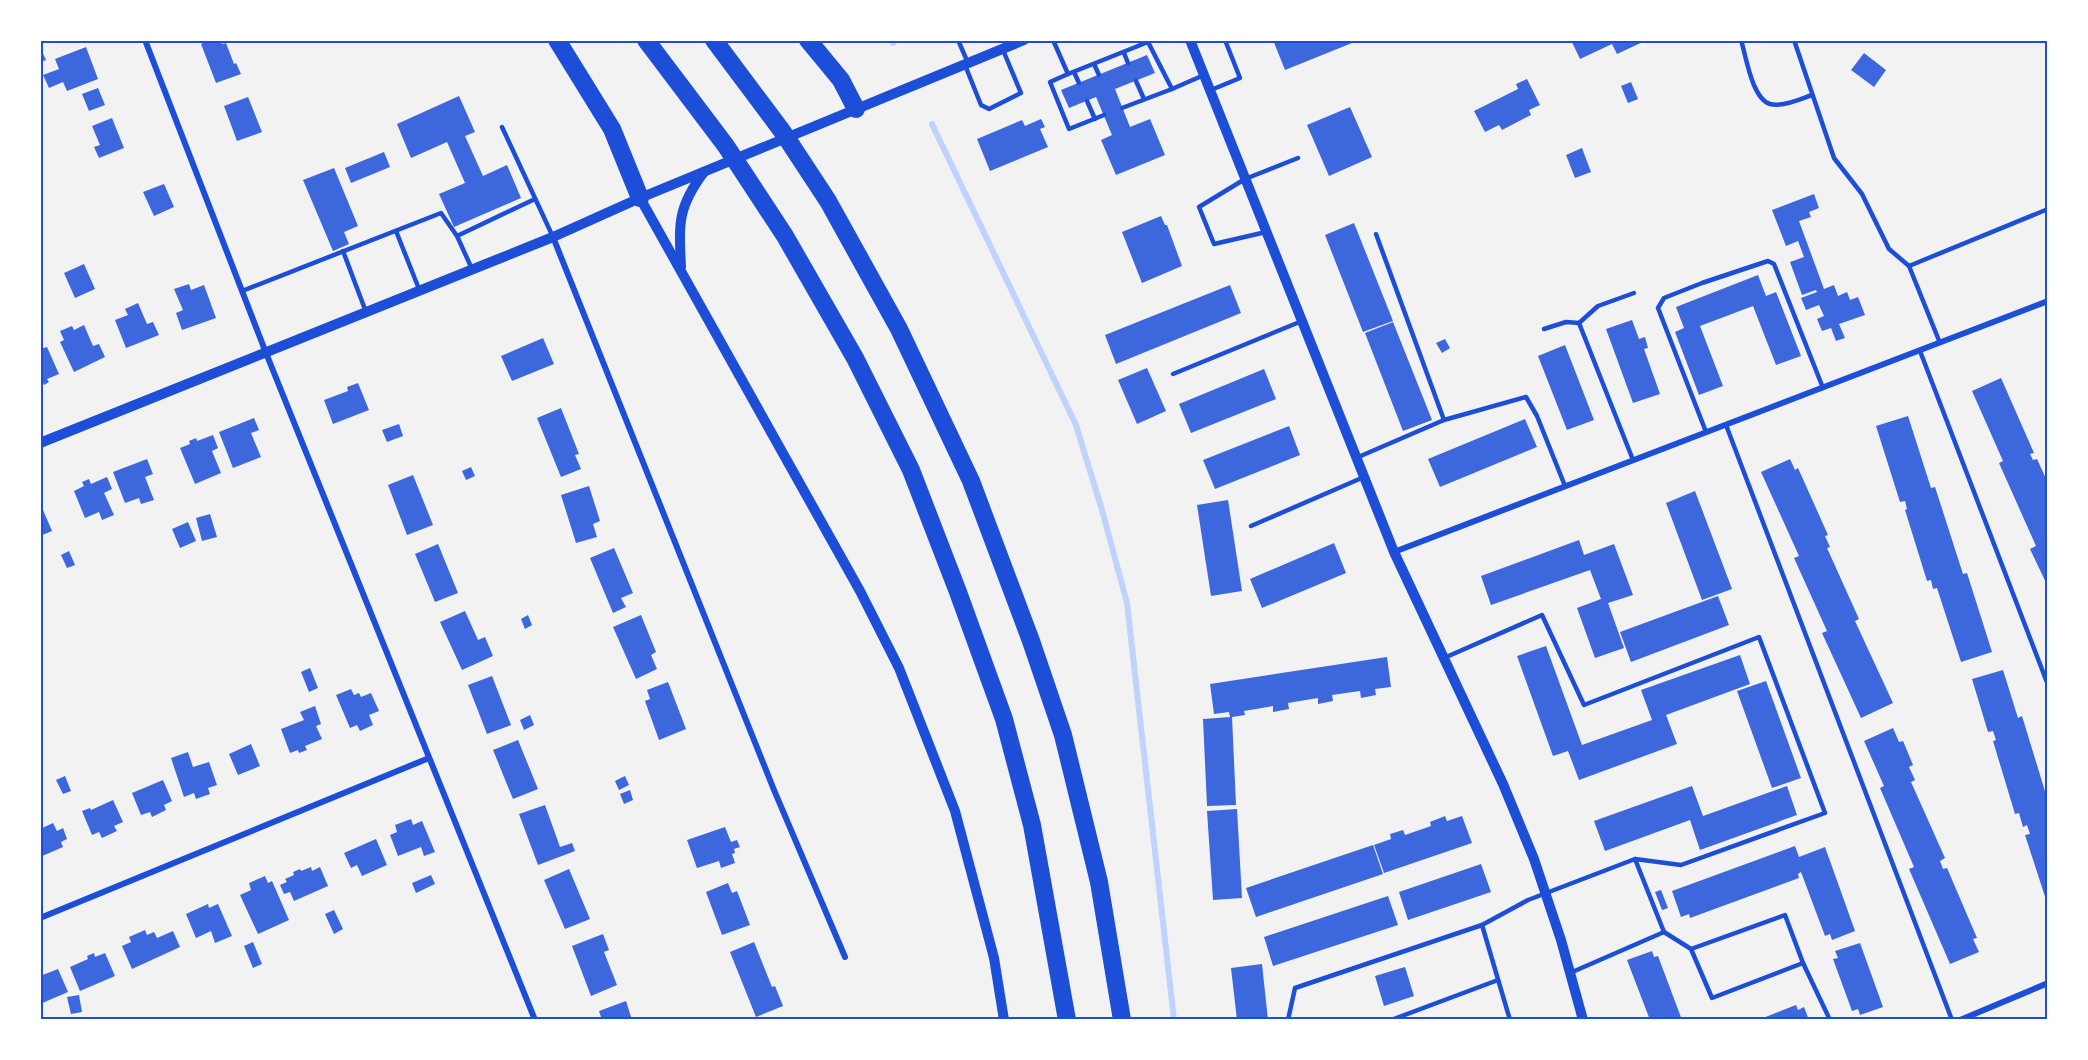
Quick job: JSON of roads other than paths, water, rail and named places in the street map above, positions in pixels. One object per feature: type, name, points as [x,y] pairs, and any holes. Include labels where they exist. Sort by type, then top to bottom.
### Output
[{"type":"highway","points":[[557,40],[612,129],[640,198]]},
{"type":"highway","points":[[646,40],[738,163],[785,236],[855,358],[911,470],[1004,720],[1032,825],[1067,1020]]},
{"type":"highway","points":[[714,40],[782,131],[828,201],[899,329],[971,481],[1031,640],[1063,735],[1099,882],[1122,1020]]},
{"type":"highway","points":[[808,40],[841,80],[856,109]]},
{"type":"street","points":[[145,40],[266,353],[534,1020]]},
{"type":"street","points":[[40,443],[553,237],[640,198],[1024,40]]},
{"type":"street","points":[[1190,40],[1394,552],[1503,784],[1534,859],[1583,1020]]},
{"type":"street","points":[[681,270],[680,232],[683,204],[704,172]]},
{"type":"street","points":[[640,198],[860,591],[899,668],[955,811],[994,958],[1004,1020]]},
{"type":"street","points":[[553,237],[774,790],[845,957]]},
{"type":"street","points":[[1394,552],[2048,301]]},
{"type":"street","points":[[40,918],[429,758]]},
{"type":"street","points":[[1960,1020],[2048,983]]},
{"type":"lane","points":[[958,40],[981,105],[988,109],[1021,93],[1003,49]]},
{"type":"lane","points":[[1053,40],[1068,74]]},
{"type":"lane","points":[[1210,91],[1240,78],[1225,40]]},
{"type":"lane","points":[[1741,40],[1754,86],[1760,98],[1770,104],[1785,104],[1812,95]]},
{"type":"lane","points":[[1794,40],[1834,158],[1862,194],[1889,249],[1910,266],[1940,343]]},
{"type":"lane","points":[[1104,115],[1069,129],[1050,82],[1148,42],[1172,89]]},
{"type":"lane","points":[[1124,53],[1128,63]]},
{"type":"lane","points":[[1094,64],[1099,75]]},
{"type":"lane","points":[[1074,72],[1079,83]]},
{"type":"lane","points":[[1122,108],[1204,75]]},
{"type":"lane","points":[[1136,81],[1144,99]]},
{"type":"lane","points":[[1087,101],[1095,119]]},
{"type":"lane","points":[[502,127],[553,237]]},
{"type":"lane","points":[[1266,232],[1214,244],[1199,207],[1245,178],[1298,158]]},
{"type":"lane","points":[[457,236],[535,199]]},
{"type":"lane","points":[[1910,266],[2048,209]]},
{"type":"lane","points":[[242,291],[441,213],[457,236],[472,269]]},
{"type":"lane","points":[[396,231],[420,291]]},
{"type":"lane","points":[[1376,234],[1444,420]]},
{"type":"lane","points":[[344,251],[366,312]]},
{"type":"lane","points":[[1706,432],[1658,308],[1664,298],[1702,282],[1768,261],[1774,264],[1823,388]]},
{"type":"lane","points":[[1544,329],[1566,322],[1579,323],[1598,306],[1634,293]]},
{"type":"lane","points":[[1173,374],[1302,321]]},
{"type":"lane","points":[[1579,323],[1633,460]]},
{"type":"lane","points":[[1920,351],[2048,685]]},
{"type":"lane","points":[[1356,458],[1444,420],[1526,397],[1537,416],[1565,486]]},
{"type":"lane","points":[[1726,424],[1952,1020]]},
{"type":"lane","points":[[1251,526],[1364,477]]},
{"type":"lane","points":[[1288,1020],[1295,988],[1482,925],[1528,900],[1635,859],[1681,865],[1825,813],[1759,637],[1584,705],[1542,615],[1444,658]]},
{"type":"lane","points":[[1635,859],[1664,932],[1691,949],[1712,998],[1803,963]]},
{"type":"lane","points":[[1691,949],[1785,915],[1803,963],[1830,1020]]},
{"type":"lane","points":[[1482,925],[1510,1020]]},
{"type":"lane","points":[[1570,972],[1664,932]]},
{"type":"lane","points":[[1391,1020],[1498,980]]},
{"type":"waterway","points":[[932,124],[1076,425],[1102,510],[1127,603],[1174,1020]]}]
